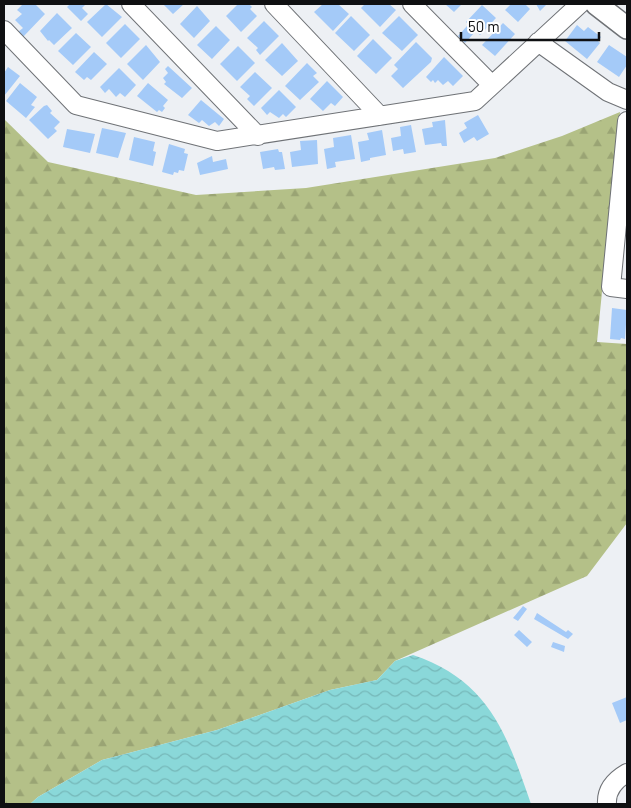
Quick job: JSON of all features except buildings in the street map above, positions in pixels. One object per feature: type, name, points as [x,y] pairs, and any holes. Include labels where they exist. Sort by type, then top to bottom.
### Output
[{"type":"street","points":[[131,4],[258,136]]},
{"type":"street","points":[[274,4],[380,116]]},
{"type":"street","points":[[412,4],[492,85]]},
{"type":"street","points":[[4,30],[76,105],[217,141],[475,101],[580,4]]},
{"type":"street","points":[[596,4],[627,28]]},
{"type":"street","points":[[538,42],[608,92],[627,100]]},
{"type":"street","points":[[627,120],[623,198],[611,287],[627,289]]},
{"type":"street","points":[[606,804],[608,791],[619,778],[627,773]]},
{"type":"green space","points":[[620,112],[597,342],[627,344],[627,523],[587,576],[395,661],[377,680],[330,690],[217,730],[102,760],[38,797],[30,804],[4,804],[4,119],[48,162],[196,195],[306,188],[495,158],[562,136]]},
{"type":"water","points":[[413,655],[439,666],[461,680],[478,695],[492,713],[503,733],[531,804],[30,804],[38,797],[102,760],[217,730],[330,690],[377,680],[395,661]]}]
